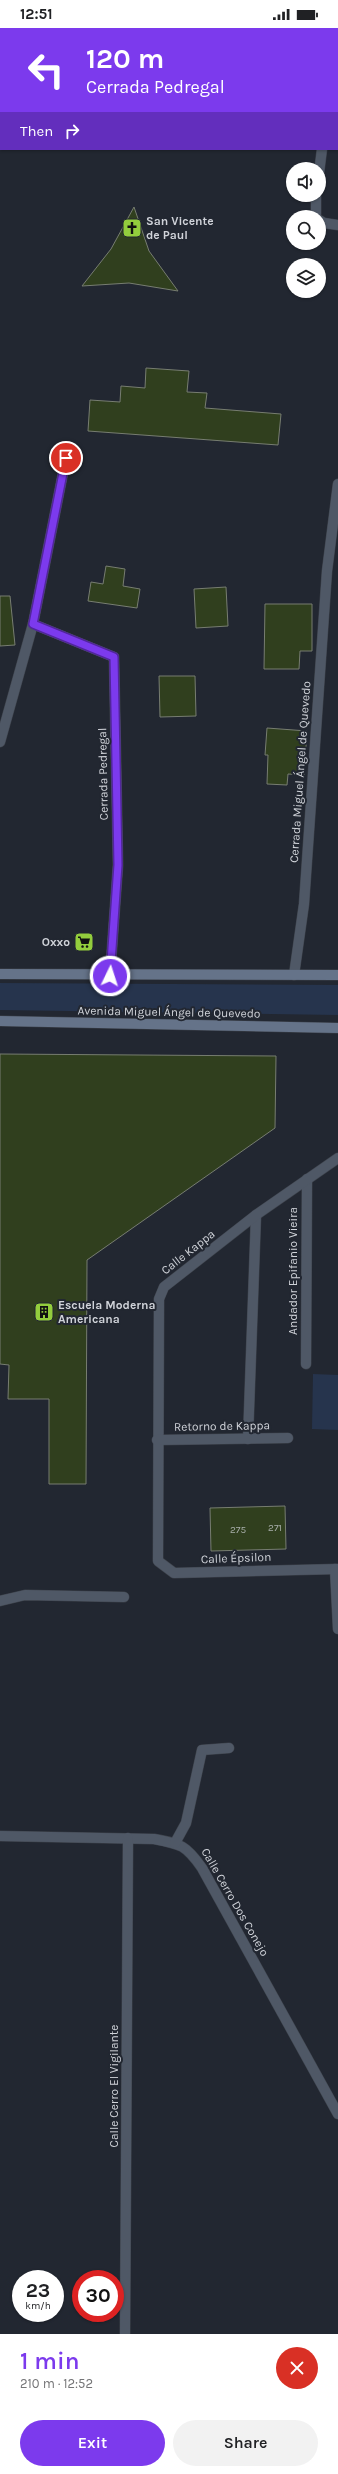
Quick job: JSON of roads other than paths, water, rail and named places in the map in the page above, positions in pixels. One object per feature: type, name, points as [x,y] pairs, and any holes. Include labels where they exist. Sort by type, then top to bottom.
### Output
[{"type":"main road","points":[[0,974],[110,976],[338,975]]},
{"type":"main road","name":"Avenida Miguel Ángel de Quevedo","points":[[0,1021],[338,1028]]},
{"type":"street","points":[[320,162],[322,150]]},
{"type":"street","points":[[326,223],[338,225]]},
{"type":"street","points":[[0,742],[33,624],[66,458]]},
{"type":"street","name":"Cerrada Miguel Ángel de Quevedo","points":[[294,975],[304,904],[326,571],[338,484]]},
{"type":"street","name":"Cerrada Pedregal","points":[[33,624],[114,657],[118,865],[110,976]]},
{"type":"street","name":"Calle Kappa","points":[[157,1542],[159,1299],[164,1287],[256,1215],[338,1158]]},
{"type":"street","name":"Andador Epifanio Vieira","points":[[306,1364],[307,1179]]},
{"type":"street","points":[[248,1439],[256,1215]]},
{"type":"street","name":"Retorno de Kappa","points":[[157,1440],[288,1438]]},
{"type":"street","name":"Calle Épsilon","points":[[157,1542],[158,1561],[174,1573],[337,1569]]},
{"type":"street","points":[[337,1569],[338,1629]]},
{"type":"street","points":[[0,1602],[25,1595],[124,1597]]},
{"type":"street","points":[[175,1843],[186,1823],[202,1750],[229,1748]]},
{"type":"street","name":"Calle Cerro Dos Conejo","points":[[0,1836],[154,1839],[175,1843],[190,1850],[202,1868],[338,2114]]},
{"type":"street","name":"Calle Cerro El Vigilante","points":[[126,2334],[128,1838]]},
{"type":"place","name":"San Vicente de Paul","points":[[132,228]]},
{"type":"place","name":"Oxxo","points":[[84,942]]},
{"type":"place","name":"Escuela Moderna Americana","points":[[44,1312]]}]
